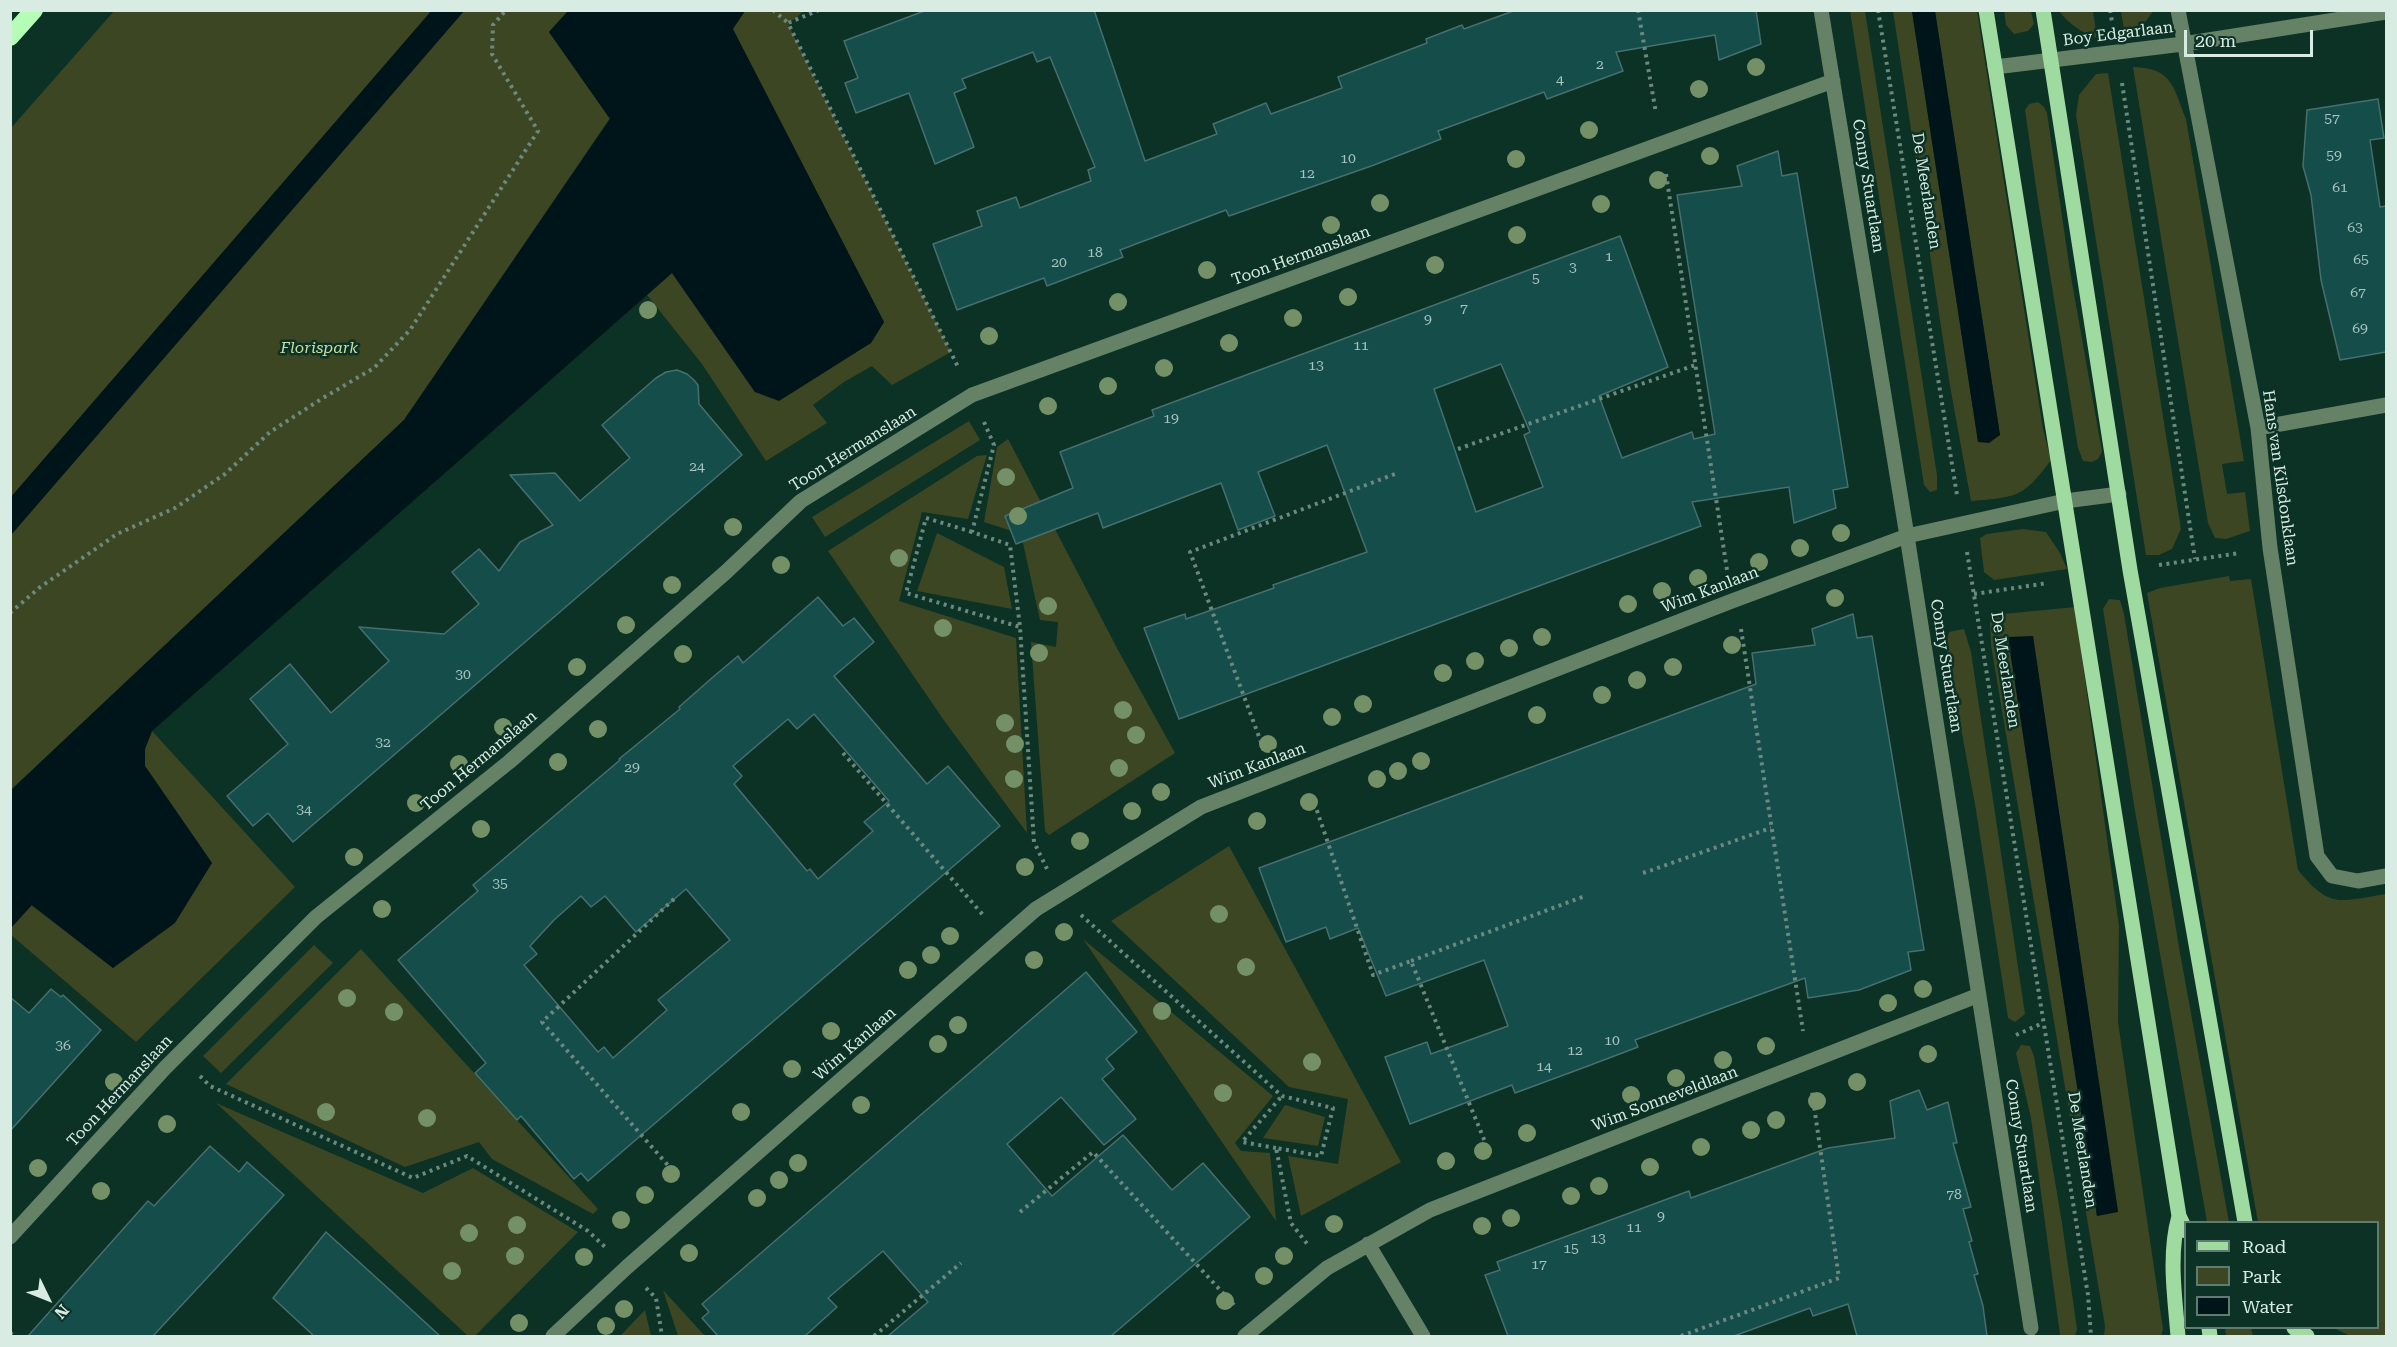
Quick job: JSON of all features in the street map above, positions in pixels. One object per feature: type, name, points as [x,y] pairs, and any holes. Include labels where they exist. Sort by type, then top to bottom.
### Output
[{"type":"highway","points":[[10,37],[34,10]]},
{"type":"main road","points":[[1986,10],[2179,1216],[2184,1227]]},
{"type":"main road","points":[[2043,10],[2130,570],[2245,1221]]},
{"type":"main road","points":[[2178,1336],[2173,1278],[2174,1233],[2179,1216]]},
{"type":"street","name":"Conny Stuartlaan","points":[[1821,10],[1907,536],[2031,1328]]},
{"type":"street","name":"Hans van Kilsdonklaan","points":[[2178,10],[2258,428],[2270,548],[2317,855],[2332,876],[2358,881],[2386,876]]},
{"type":"street","name":"Boy Edgarlaan","points":[[1995,67],[2183,44],[2386,12]]},
{"type":"street","name":"Toon Hermanslaan","points":[[10,1237],[177,1056],[316,917],[509,762],[726,572],[801,501],[972,395],[1833,81]]},
{"type":"street","points":[[2258,428],[2386,405]]},
{"type":"street","name":"Wim Kanlaan","points":[[553,1336],[627,1268],[1036,909],[1201,807],[1734,600],[1907,536],[2065,501],[2119,494]]},
{"type":"street","name":"Wim Sonneveldlaan","points":[[1250,1332],[1327,1268],[1430,1210],[1979,995]]},
{"type":"street","points":[[1368,1244],[1423,1336]]},
{"type":"path","points":[[10,613],[39,588],[107,541],[175,507],[225,474],[270,432],[375,368],[410,330],[538,131],[492,54],[493,25],[506,10]]},
{"type":"path","points":[[773,10],[788,23],[972,395],[994,445],[972,532]]},
{"type":"path","points":[[788,23],[819,10]]},
{"type":"path","points":[[1638,10],[1771,828],[1839,1278],[1681,1336]]},
{"type":"path","name":"De Meerlanden","points":[[1878,10],[2088,1295],[2091,1336]]},
{"type":"path","points":[[2110,10],[2195,559]]},
{"type":"path","points":[[1458,449],[1695,365]]},
{"type":"path","points":[[1275,779],[1190,552],[1395,474]]},
{"type":"path","points":[[1020,627],[906,594],[926,518],[1010,545],[1020,627],[1034,842],[1059,896],[1282,1096],[1333,1108],[1321,1156],[1242,1142],[1282,1096]]},
{"type":"path","points":[[843,753],[1003,939]]},
{"type":"path","points":[[1303,768],[1372,975],[1585,896]]},
{"type":"path","points":[[1643,873],[1771,828]]},
{"type":"path","points":[[674,899],[542,1022],[701,1203]]},
{"type":"path","points":[[1412,961],[1501,1183]]},
{"type":"path","points":[[177,1056],[210,1086],[413,1178],[466,1156],[588,1231],[656,1298],[662,1336]]},
{"type":"path","points":[[1276,1148],[1291,1224],[1327,1268]]},
{"type":"path","points":[[1020,1212],[1093,1152],[1250,1332]]},
{"type":"path","points":[[874,1336],[961,1263]]},
{"type":"path","points":[[10,1333],[15,1336]]},
{"type":"green space","points":[[115,10],[432,11],[11,497],[11,128]]},
{"type":"green space","points":[[2121,10],[2153,11],[2142,25],[2124,30]]},
{"type":"green space","name":"Florispark","points":[[464,11],[568,11],[549,32],[610,118],[404,420],[11,790],[11,535]]},
{"type":"green space","points":[[745,11],[804,11],[788,24],[951,352],[892,385],[872,366],[844,382],[813,405],[827,423],[766,461],[702,364],[647,295],[672,273],[755,392],[871,343],[884,322],[732,29]]},
{"type":"green space","points":[[1850,11],[1865,11],[1937,475],[1937,490],[1930,492],[1924,485]]},
{"type":"green space","points":[[1893,11],[1912,11],[1978,441],[2000,435],[1935,11],[1977,11],[2043,429],[2051,460],[2026,489],[2009,496],[1971,501],[1950,386]]},
{"type":"green space","points":[[2004,11],[2031,11],[2034,24],[2028,31],[2014,34],[2006,25]]},
{"type":"green space","points":[[2059,11],[2093,11],[2097,38],[2076,28]]},
{"type":"green space","points":[[2133,67],[2146,68],[2164,75],[2174,89],[2186,119],[2244,461],[2222,464],[2227,494],[2245,492],[2250,531],[2226,539],[2215,538],[2208,523]]},
{"type":"green space","points":[[2108,73],[2181,529],[2172,549],[2159,555],[2146,555],[2076,115],[2079,95],[2096,74]]},
{"type":"green space","points":[[2038,102],[2047,113],[2070,271],[2102,452],[2098,459],[2092,462],[2083,461],[2078,448],[2037,194],[2025,110],[2029,104]]},
{"type":"green space","points":[[969,421],[980,440],[825,537],[812,517]]},
{"type":"green space","points":[[1008,439],[1118,650],[1175,753],[1049,835],[1045,831],[1031,642],[1056,647],[1058,622],[1040,620],[1021,534],[984,522],[997,447]]},
{"type":"green space","points":[[987,455],[968,519],[922,512],[899,601],[1016,638],[1027,833],[943,719],[828,551],[977,456]]},
{"type":"green space","points":[[2023,529],[2046,532],[2060,553],[2067,569],[1994,580],[1984,572],[1980,538],[1987,534]]},
{"type":"green space","points":[[937,533],[1004,567],[1012,609],[917,591]]},
{"type":"green space","points":[[2229,576],[2230,581],[2251,579],[2298,870],[2319,892],[2337,900],[2386,894],[2386,1336],[2350,1336],[2336,1329],[2379,1329],[2379,1221],[2258,1221],[2147,593],[2160,588]]},
{"type":"green space","points":[[2109,599],[2120,600],[2124,614],[2180,953],[2229,1221],[2207,1221],[2135,811],[2103,609]]},
{"type":"green space","points":[[2075,607],[2119,926],[2118,1022],[2163,1329],[2161,1336],[2104,1336],[2105,1326],[1991,645],[1990,622],[2003,614]],"holes":[[[2033,637],[2118,1211],[2097,1216],[2008,638]]]},
{"type":"green space","points":[[1964,629],[1971,652],[2025,1014],[2015,1022],[2008,1018],[1976,810],[1946,646],[1949,632]]},
{"type":"green space","points":[[152,731],[295,887],[136,1042],[11,935],[10,928],[31,905],[113,968],[212,863],[145,766],[145,749]]},
{"type":"green space","points":[[1229,846],[1401,1162],[1301,1216],[1288,1156],[1338,1164],[1348,1099],[1289,1087],[1111,921]]},
{"type":"green space","points":[[1083,939],[1273,1096],[1235,1143],[1241,1151],[1270,1153],[1276,1221]]},
{"type":"green space","points":[[314,945],[333,963],[221,1073],[203,1056]]},
{"type":"green space","points":[[361,949],[598,1209],[593,1214],[492,1159],[479,1142],[405,1167],[226,1084]]},
{"type":"green space","points":[[2021,1045],[2030,1046],[2034,1056],[2062,1223],[2077,1329],[2075,1336],[2057,1336],[2060,1335],[2031,1118],[2016,1053]]},
{"type":"green space","points":[[216,1103],[423,1193],[473,1168],[578,1232],[475,1336],[468,1336]]},
{"type":"green space","points":[[1285,1105],[1325,1117],[1318,1146],[1263,1138]]},
{"type":"green space","points":[[663,1290],[705,1336],[678,1336]]},
{"type":"green space","points":[[645,1310],[651,1336],[620,1336]]},
{"type":"green space","points":[[2225,1329],[2251,1329],[2253,1336],[2226,1336]]},
{"type":"water","points":[[432,10],[464,11],[11,535],[11,497]]},
{"type":"water","points":[[568,11],[745,11],[733,29],[884,322],[871,343],[779,401],[755,392],[672,273],[152,731],[145,749],[145,766],[212,863],[175,923],[113,968],[32,905],[11,928],[11,790],[404,420],[610,119],[549,32]]},
{"type":"water","points":[[1912,11],[1935,11],[2000,435],[1989,443],[1978,442]]},
{"type":"water","points":[[2033,636],[2118,1212],[2097,1216],[2008,637]]},
{"type":"building","points":[[927,10],[1094,10],[1145,161],[1217,134],[1213,124],[1266,103],[1271,114],[1342,88],[1338,77],[1427,43],[1426,39],[1462,25],[1464,29],[1516,10],[1756,10],[1761,44],[1719,60],[1715,35],[1616,52],[1623,71],[1547,99],[1544,92],[1438,131],[1441,139],[1229,216],[1226,210],[1120,250],[1123,257],[1047,286],[1044,278],[957,310],[933,244],[982,226],[977,211],[1016,197],[1020,208],[1091,181],[1088,170],[1095,167],[1050,57],[1037,62],[1033,52],[962,79],[966,88],[954,93],[974,147],[935,164],[909,93],[856,113],[845,83],[858,78],[844,41]]},
{"type":"building","points":[[2378,99],[2384,138],[2370,140],[2380,207],[2386,206],[2386,352],[2340,360],[2321,280],[2311,195],[2303,166],[2307,110]]},
{"type":"building","points":[[1778,151],[1782,176],[1797,173],[1848,487],[1833,490],[1836,508],[1794,523],[1789,487],[1692,502],[1701,526],[1179,719],[1144,628],[1185,614],[1186,619],[1367,552],[1327,445],[1258,472],[1275,516],[1238,530],[1221,483],[1103,528],[1098,513],[1016,544],[1005,516],[1073,488],[1060,452],[1154,416],[1152,410],[1620,236],[1668,367],[1599,396],[1622,458],[1692,432],[1694,439],[1715,434],[1677,195],[1742,186],[1737,166]],"holes":[[[1501,364],[1530,432],[1524,435],[1543,487],[1476,512],[1434,389]]]},
{"type":"building","points":[[677,370],[687,374],[698,385],[699,404],[742,455],[293,842],[268,813],[253,826],[227,796],[288,744],[250,699],[290,664],[331,713],[389,661],[359,627],[444,634],[479,604],[452,572],[479,549],[499,571],[520,542],[553,525],[510,475],[555,473],[580,501],[630,458],[602,425],[656,378],[666,372]]},
{"type":"building","points":[[818,597],[843,626],[854,618],[874,642],[834,676],[927,784],[948,766],[1000,826],[588,1181],[581,1173],[574,1179],[521,1116],[517,1120],[475,1073],[486,1063],[398,960],[478,891],[473,885],[680,709],[679,707],[713,677],[738,656],[743,663]],"holes":[[[814,714],[889,801],[864,822],[873,831],[818,879],[810,869],[807,871],[734,784],[742,776],[733,766],[788,719],[797,729]],[[686,889],[730,940],[658,1000],[667,1010],[613,1058],[604,1047],[598,1052],[524,965],[537,954],[530,946],[581,896],[591,907],[605,896],[636,932]]]},
{"type":"building","points":[[1853,614],[1857,638],[1872,636],[1924,950],[1908,952],[1911,970],[1859,990],[1808,998],[1805,978],[1635,1040],[1638,1047],[1515,1093],[1512,1085],[1410,1124],[1385,1057],[1427,1042],[1431,1054],[1508,1026],[1484,960],[1386,996],[1358,928],[1330,939],[1326,927],[1286,942],[1259,868],[1756,684],[1752,653],[1815,645],[1812,629]]},
{"type":"building","points":[[1086,972],[1137,1032],[1106,1059],[1114,1069],[1102,1079],[1136,1119],[1104,1145],[1061,1097],[1007,1144],[1052,1196],[1123,1135],[1172,1190],[1203,1163],[1250,1217],[1111,1336],[888,1336],[928,1302],[883,1251],[828,1298],[837,1307],[805,1336],[718,1336],[702,1318],[709,1312],[702,1304]]},
{"type":"building","points":[[51,989],[61,997],[63,995],[101,1030],[10,1131],[10,997],[29,1013]]},
{"type":"building","points":[[1919,1090],[1927,1110],[1948,1102],[1957,1143],[1953,1143],[1971,1207],[1963,1209],[1972,1241],[1969,1242],[1978,1274],[1974,1275],[1983,1306],[1987,1336],[1857,1336],[1848,1304],[1813,1316],[1810,1308],[1734,1336],[1508,1336],[1485,1275],[1500,1270],[1497,1262],[1689,1191],[1691,1198],[1828,1148],[1895,1138],[1890,1101]]},
{"type":"building","points":[[210,1146],[239,1172],[247,1162],[284,1195],[153,1336],[28,1336],[148,1201],[154,1206]]},
{"type":"building","points":[[326,1232],[440,1336],[314,1336],[273,1298]]}]
